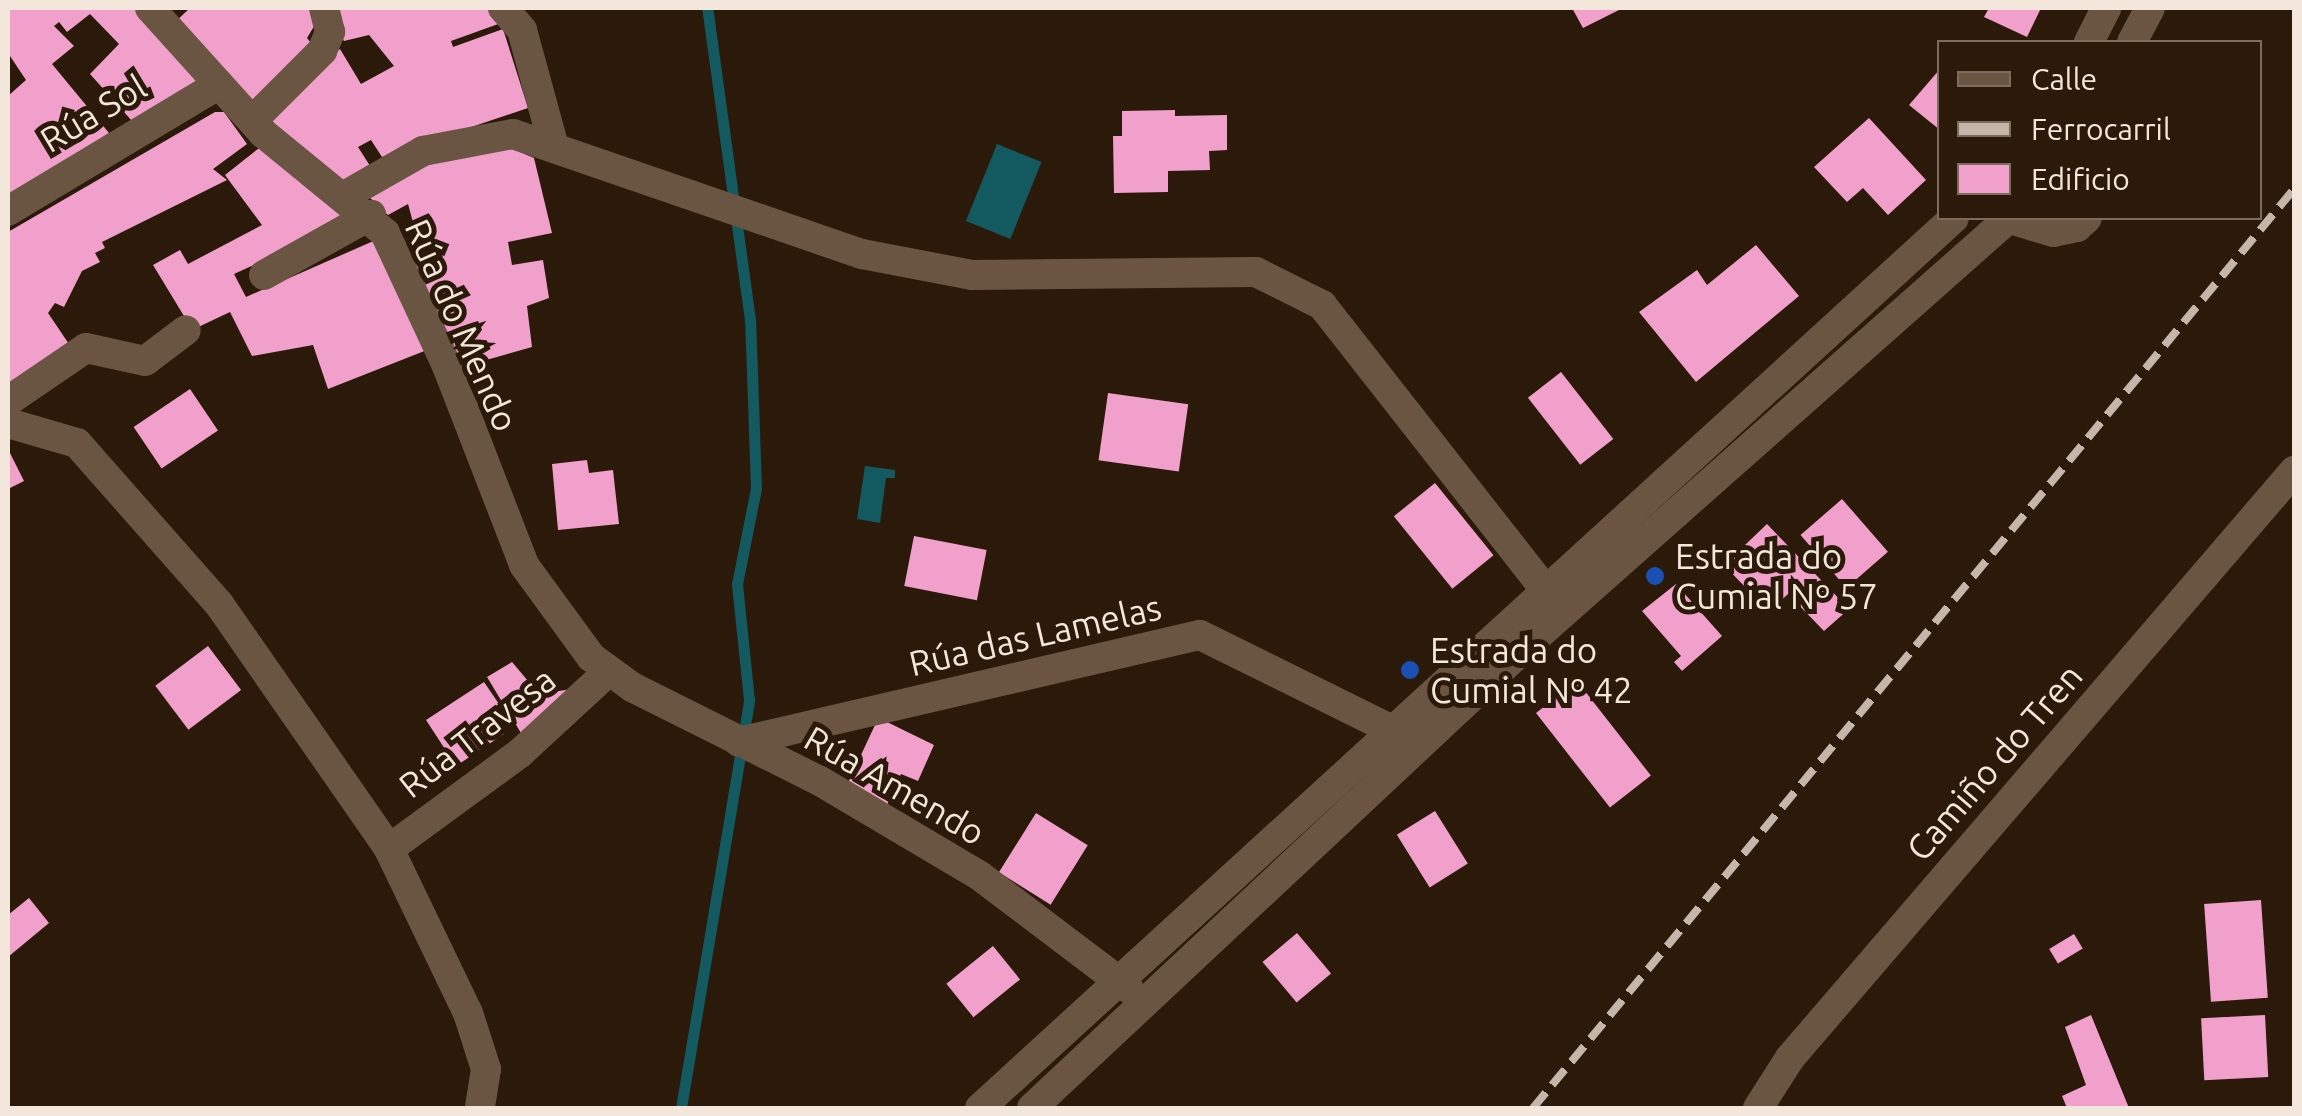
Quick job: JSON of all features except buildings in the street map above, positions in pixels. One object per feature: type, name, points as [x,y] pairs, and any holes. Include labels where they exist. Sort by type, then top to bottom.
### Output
[{"type":"street","points":[[253,120],[322,51],[330,32],[324,8]]},
{"type":"street","points":[[504,8],[522,30],[553,143]]},
{"type":"street","points":[[2090,40],[2106,8]]},
{"type":"street","name":"Rúa do Mendo","points":[[166,13],[219,84],[253,120],[371,216],[447,366],[524,565],[574,639],[608,672]]},
{"type":"street","points":[[2114,40],[2142,18]]},
{"type":"street","name":"Rúa Sol","points":[[8,211],[219,84]]},
{"type":"street","points":[[346,195],[423,151],[513,134],[553,143],[862,254],[972,275],[1256,272],[1322,305],[1546,591]]},
{"type":"street","points":[[264,275],[371,216]]},
{"type":"street","points":[[1023,1108],[1047,1064],[1123,984],[1390,730],[1952,220]]},
{"type":"street","points":[[1856,307],[1918,280],[1981,220]]},
{"type":"street","points":[[1032,1108],[1376,791],[1527,645],[2006,220]]},
{"type":"street","points":[[2014,220],[2053,232],[2077,227],[2085,220]]},
{"type":"street","points":[[8,401],[86,348],[145,361],[186,330]]},
{"type":"street","points":[[8,423],[77,444],[116,487],[219,604],[389,849],[468,1013],[486,1069],[480,1108]]},
{"type":"street","name":"Camiño do Tren","points":[[1758,1108],[1790,1058],[2294,471]]},
{"type":"street","name":"Rúa das Lamelas","points":[[739,742],[1200,635],[1390,730]]},
{"type":"street","name":"Rúa Amendo","points":[[608,672],[863,805],[980,876],[1123,984]]},
{"type":"street","name":"Rúa Travesa","points":[[389,849],[520,753],[608,672]]},
{"type":"street","points":[[980,1108],[1308,828],[1376,791]]},
{"type":"water","points":[[997,144],[1042,162],[1010,239],[966,221]]},
{"type":"water","points":[[865,466],[895,470],[895,478],[886,478],[880,523],[857,519]]},
{"type":"waterway","points":[[681,1108],[749,700],[737,584],[756,488],[750,320],[707,8]]},
{"type":"railway","points":[[1533,1108],[2294,189]]},
{"type":"place","name":"Estrada do Cumial Nº 57","points":[[1655,576]]},
{"type":"place","name":"Estrada do Cumial Nº 42","points":[[1410,670]]}]
